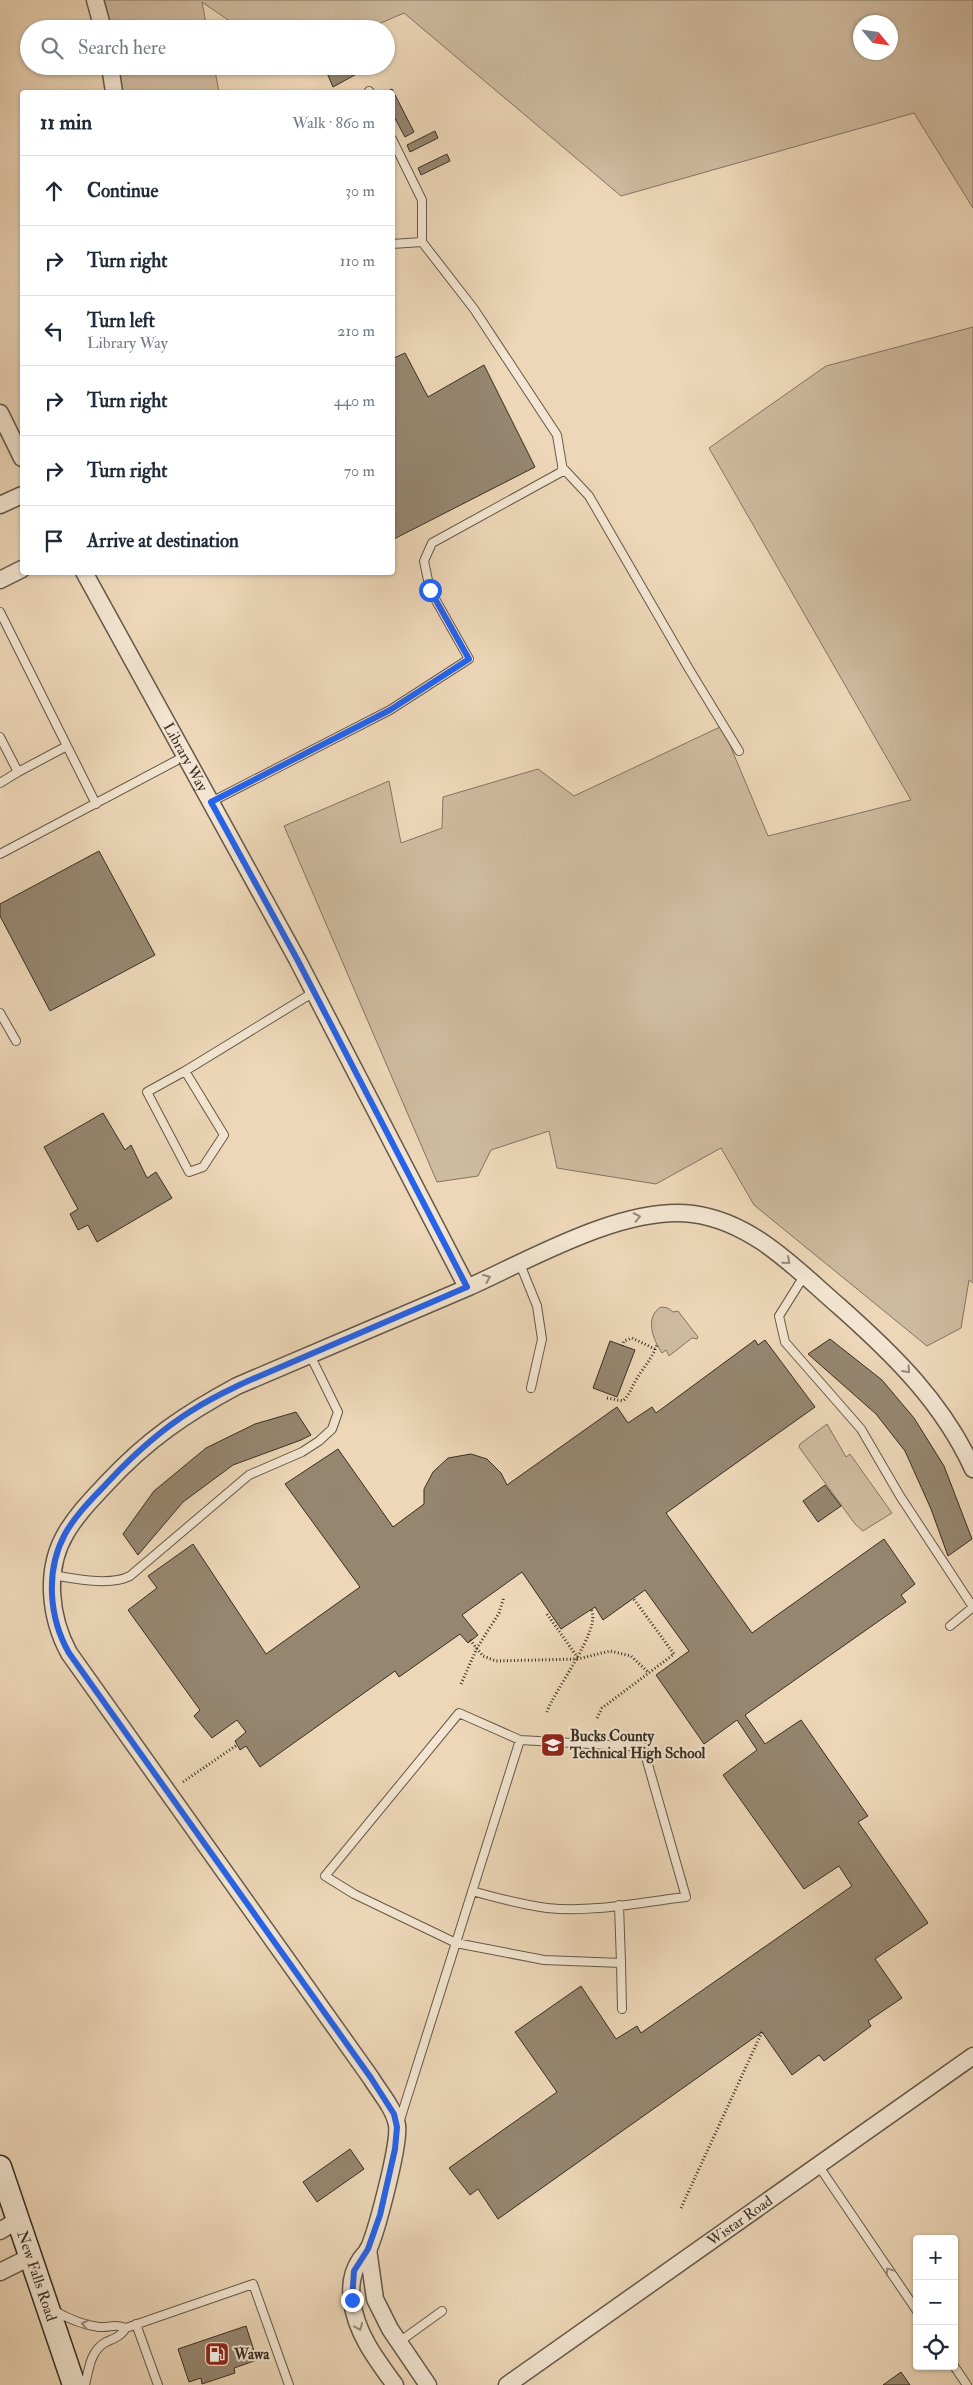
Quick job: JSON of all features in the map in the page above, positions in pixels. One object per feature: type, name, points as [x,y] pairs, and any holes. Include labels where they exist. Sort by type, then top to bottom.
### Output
[{"type":"main road","name":"New Falls Road","points":[[0,2167],[9,2225],[30,2257],[74,2385]]},
{"type":"street","points":[[94,4],[100,20]]},
{"type":"street","points":[[111,75],[114,90]]},
{"type":"street","points":[[0,413],[20,454]]},
{"type":"street","points":[[0,505],[20,496]]},
{"type":"street","points":[[0,580],[20,570]]},
{"type":"street","name":"Library Way","points":[[86,575],[314,992],[467,1287]]},
{"type":"street","points":[[395,2385],[367,2346],[357,2323],[352,2300],[354,2271],[368,2249],[380,2215],[395,2149],[397,2127],[394,2114],[371,2078],[69,1653],[61,1638],[53,1614],[53,1575],[57,1553],[65,1534],[79,1513],[121,1468],[162,1431],[192,1410],[237,1386],[520,1264],[624,1220],[650,1214],[694,1214],[755,1236],[879,1342],[906,1369],[950,1425],[973,1469]]},
{"type":"street","name":"Wistar Road","points":[[507,2385],[973,2056]]},
{"type":"street","points":[[368,2249],[375,2299],[399,2342],[428,2385]]},
{"type":"street","points":[[0,2272],[30,2257]]},
{"type":"lane","points":[[211,802],[390,710],[469,659],[430,590],[424,561],[432,543],[563,471],[557,436],[474,309],[422,242],[422,200],[395,145]]},
{"type":"lane","points":[[395,244],[422,242]]},
{"type":"lane","points":[[562,467],[590,496],[689,669],[739,751]]},
{"type":"lane","points":[[0,612],[96,804]]},
{"type":"lane","points":[[0,737],[18,772]]},
{"type":"lane","points":[[0,783],[67,746]]},
{"type":"lane","points":[[0,854],[185,756]]},
{"type":"lane","points":[[184,1071],[224,1135],[203,1167],[189,1172],[147,1092],[314,992]]},
{"type":"lane","points":[[0,1013],[16,1041]]},
{"type":"lane","points":[[520,1264],[536,1306],[542,1339],[531,1388]]},
{"type":"lane","points":[[804,1276],[779,1316],[785,1342],[861,1429],[900,1496],[973,1607],[950,1626]]},
{"type":"lane","points":[[53,1575],[80,1580],[122,1580],[130,1576],[249,1475],[302,1452],[332,1429],[338,1412],[310,1355]]},
{"type":"lane","points":[[472,1891],[548,1908],[597,1908],[686,1897],[643,1747],[520,1740],[459,1712],[325,1876],[354,1894],[456,1943],[544,1960],[621,1963]]},
{"type":"lane","points":[[397,2127],[520,1740]]},
{"type":"lane","points":[[619,1905],[622,2009]]},
{"type":"lane","points":[[818,2165],[913,2305]]},
{"type":"lane","points":[[85,2385],[92,2356],[106,2342],[119,2338],[126,2328],[253,2284],[289,2385]]},
{"type":"lane","points":[[47,2307],[70,2320],[84,2324],[102,2327],[115,2324],[126,2328]]},
{"type":"lane","points":[[399,2342],[442,2311]]},
{"type":"lane","points":[[136,2324],[158,2385]]},
{"type":"lane","points":[[957,2370],[967,2385]]},
{"type":"path","points":[[607,1398],[623,1401],[631,1393],[635,1381],[650,1363],[656,1347],[632,1338],[624,1341],[622,1346]]},
{"type":"path","points":[[461,1684],[477,1648],[500,1613],[504,1596]]},
{"type":"path","points":[[597,1718],[602,1708],[674,1654],[633,1598]]},
{"type":"path","points":[[547,1712],[578,1659],[594,1616],[591,1609]]},
{"type":"path","points":[[547,1614],[578,1659]]},
{"type":"path","points":[[470,1640],[483,1656],[496,1661],[578,1659],[610,1651],[631,1656],[649,1673]]},
{"type":"path","points":[[183,1782],[237,1745]]},
{"type":"path","points":[[681,2208],[762,2032]]},
{"type":"shaded area","points":[[95,0],[973,0],[973,208],[914,113],[621,196],[404,13],[388,20],[228,20],[202,2],[205,20],[101,20]]},
{"type":"shaded area","points":[[117,75],[216,75],[219,90],[121,90]]},
{"type":"shaded area","points":[[973,327],[973,1283],[969,1280],[961,1328],[927,1346],[754,1205],[721,1148],[656,1184],[557,1168],[549,1131],[491,1150],[478,1176],[437,1182],[284,826],[389,781],[401,843],[442,828],[443,797],[538,769],[574,796],[722,726],[768,836],[911,800],[709,448],[826,366]]},
{"type":"shaded area","points":[[661,1307],[668,1308],[673,1312],[678,1311],[698,1337],[697,1339],[692,1338],[669,1356],[666,1350],[662,1353],[656,1342],[651,1323],[656,1311]]},
{"type":"shaded area","points":[[827,1424],[846,1457],[850,1454],[892,1513],[863,1531],[855,1524],[799,1447],[800,1444]]},
{"type":"building","points":[[328,75],[355,75],[333,87]]},
{"type":"building","points":[[395,95],[414,132],[405,137],[395,119]]},
{"type":"building","points":[[435,131],[438,138],[410,152],[407,145]]},
{"type":"building","points":[[447,154],[450,161],[421,175],[418,168]]},
{"type":"building","points":[[405,353],[428,397],[484,365],[535,467],[395,538],[395,358]]},
{"type":"building","points":[[99,851],[155,955],[50,1011],[0,916],[0,904]]},
{"type":"building","points":[[103,1113],[125,1150],[131,1145],[147,1178],[156,1172],[172,1198],[97,1242],[88,1225],[78,1230],[70,1214],[78,1209],[44,1147]]},
{"type":"building","points":[[830,1339],[882,1380],[914,1418],[944,1466],[972,1539],[948,1556],[931,1509],[905,1451],[876,1414],[808,1354]]},
{"type":"building","points":[[755,1340],[758,1345],[765,1340],[815,1407],[666,1513],[752,1633],[884,1539],[915,1584],[901,1595],[906,1602],[745,1715],[765,1744],[801,1720],[868,1816],[858,1822],[928,1923],[875,1959],[902,1998],[868,2021],[871,2026],[824,2061],[819,2055],[792,2075],[762,2032],[498,2219],[478,2189],[470,2195],[449,2168],[557,2092],[515,2032],[581,1986],[616,2039],[637,2026],[641,2033],[852,1886],[839,1866],[804,1889],[723,1775],[757,1750],[737,1720],[704,1744],[656,1675],[689,1651],[645,1590],[603,1620],[595,1607],[561,1629],[522,1572],[462,1615],[478,1635],[468,1643],[460,1634],[399,1677],[395,1671],[260,1767],[246,1746],[240,1750],[235,1741],[246,1732],[237,1720],[212,1738],[194,1716],[200,1710],[128,1610],[157,1588],[148,1576],[193,1544],[266,1654],[360,1587],[285,1484],[338,1449],[393,1527],[424,1504],[424,1489],[433,1472],[448,1458],[471,1454],[487,1459],[501,1473],[507,1485],[617,1407],[628,1423],[652,1407],[656,1413]]},
{"type":"building","points":[[610,1341],[635,1350],[617,1397],[593,1388]]},
{"type":"building","points":[[296,1412],[311,1435],[233,1465],[183,1502],[138,1555],[123,1534],[154,1491],[206,1448],[255,1424]]},
{"type":"building","points":[[825,1485],[841,1506],[818,1522],[803,1501]]},
{"type":"building","points":[[350,2149],[364,2169],[317,2202],[303,2182]]},
{"type":"building","name":"Wawa","points":[[246,2326],[257,2360],[234,2368],[235,2373],[202,2384],[201,2378],[189,2382],[178,2349]]},
{"type":"building","points":[[901,2372],[910,2385],[883,2385]]},
{"type":"place","name":"Bucks County Technical High School","points":[[553,1745]]},
{"type":"place","name":"Wawa","points":[[217,2354]]},
{"type":"route","points":[[352,2300],[354,2271],[368,2249],[380,2215],[395,2149],[397,2127],[394,2114],[371,2078],[69,1653],[61,1638],[53,1614],[52,1589],[57,1553],[65,1534],[79,1513],[121,1468],[162,1431],[192,1410],[237,1386],[467,1287],[297,959],[211,802],[390,710],[469,659],[430,590]]}]
